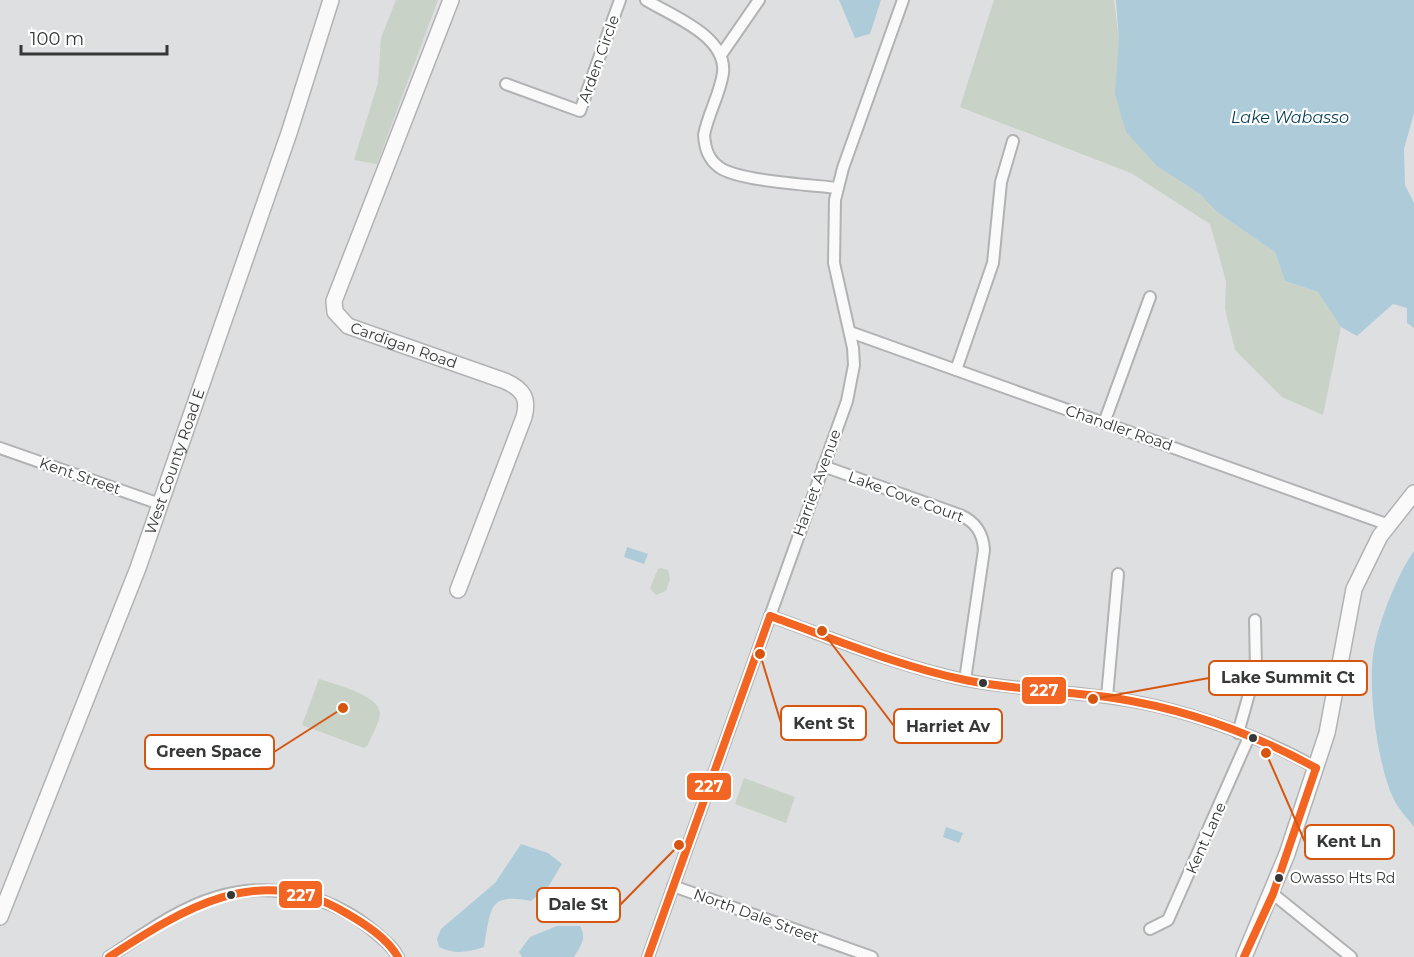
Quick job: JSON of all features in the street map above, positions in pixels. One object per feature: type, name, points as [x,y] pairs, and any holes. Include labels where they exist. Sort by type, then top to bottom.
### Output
[{"type":"street","name":"West County Road E","points":[[0,917],[102,663],[160,504],[289,132],[331,0]]},
{"type":"street","name":"Cardigan Road","points":[[451,0],[334,301],[335,312],[348,326],[505,381],[523,392],[526,401],[524,417],[458,591]]},
{"type":"street","name":"Arden Circle","points":[[506,84],[580,111],[620,0]]},
{"type":"street","points":[[646,0],[709,39],[721,55]]},
{"type":"street","points":[[759,0],[721,55],[721,80],[704,135],[704,144],[712,161],[719,168],[736,174],[837,188]]},
{"type":"street","name":"Harriet Avenue","points":[[648,957],[852,382],[854,365],[850,332],[834,263],[832,220],[837,188],[903,0]]},
{"type":"street","points":[[956,370],[993,263],[1001,182],[1013,141]]},
{"type":"street","points":[[1104,423],[1150,297]]},
{"type":"street","name":"Chandler Road","points":[[850,332],[1389,525]]},
{"type":"street","name":"Kent Street","points":[[0,448],[160,504]]},
{"type":"street","name":"Lake Cove Court","points":[[823,466],[960,515],[976,525],[981,533],[984,550],[965,680]]},
{"type":"street","points":[[1244,957],[1273,894],[1332,716],[1346,622],[1354,589],[1370,553],[1414,493]]},
{"type":"street","points":[[1107,697],[1118,574]]},
{"type":"street","points":[[770,616],[888,659],[965,680],[1012,688],[1107,697],[1165,708],[1249,737],[1316,768]]},
{"type":"street","points":[[1238,734],[1256,669],[1255,620]]},
{"type":"street","name":"Kent Lane","points":[[1150,929],[1168,920],[1249,737]]},
{"type":"street","name":"North Dale Street","points":[[673,886],[872,957]]},
{"type":"street","points":[[109,957],[198,904],[238,892],[259,891],[299,895],[333,904],[356,916],[392,948],[398,957]]},
{"type":"street","points":[[1273,894],[1352,957]]},
{"type":"shaded area","points":[[396,0],[438,0],[377,164],[354,160],[378,83],[381,38]]},
{"type":"shaded area","points":[[994,0],[1114,0],[1119,40],[1158,167],[1200,194],[1217,212],[1275,252],[1285,281],[1318,292],[1341,327],[1323,415],[1282,397],[1235,350],[1225,309],[1226,281],[1210,224],[1131,173],[960,107]]},
{"type":"shaded area","points":[[658,569],[668,570],[670,579],[666,591],[656,595],[650,588]]},
{"type":"shaded area","points":[[319,679],[355,691],[378,707],[379,721],[368,745],[364,748],[302,725]]},
{"type":"shaded area","points":[[744,778],[795,797],[786,823],[735,804]]},
{"type":"water","points":[[839,0],[881,0],[870,34],[855,38]]},
{"type":"water","name":"Lake Wabasso","points":[[1116,0],[1414,0],[1414,113],[1404,149],[1405,185],[1414,203],[1414,328],[1407,323],[1407,308],[1393,304],[1357,336],[1341,327],[1318,292],[1285,281],[1275,252],[1217,212],[1200,194],[1158,167],[1126,132],[1115,94],[1119,40]]},
{"type":"water","points":[[627,547],[648,554],[644,564],[624,557]]},
{"type":"water","points":[[1414,551],[1414,827],[1397,805],[1384,771],[1375,726],[1372,680],[1375,644],[1381,621],[1396,583]]},
{"type":"water","points":[[946,827],[963,833],[959,843],[943,837]]},
{"type":"water","points":[[521,844],[548,853],[562,864],[548,887],[531,901],[506,899],[499,902],[490,914],[484,947],[462,952],[439,947],[437,939],[441,929],[495,883]]},
{"type":"water","points":[[557,926],[580,926],[583,938],[574,957],[522,957],[519,952],[530,937]]},
{"type":"transit line","name":"227","points":[[770,616],[866,651],[965,680],[1114,698],[1193,716],[1268,744],[1316,768]]},
{"type":"transit line","name":"227","points":[[648,957],[770,616]]},
{"type":"transit line","name":"227","points":[[1244,957],[1273,894],[1316,768]]},
{"type":"transit line","name":"227","points":[[109,957],[165,922],[194,908],[223,897],[252,891],[283,891],[314,898],[346,913],[368,927],[382,938],[398,957]]},
{"type":"place","name":"Harriet Av","points":[[822,631]]},
{"type":"place","name":"Kent St","points":[[760,654]]},
{"type":"place","name":"Lake Summit Ct","points":[[1093,699]]},
{"type":"place","name":"Green Space","points":[[343,708]]},
{"type":"place","name":"Kent Ln","points":[[1266,753]]},
{"type":"place","name":"Dale St","points":[[679,845]]},
{"type":"place","name":"Owasso Hts Rd","points":[[1279,878]]}]
